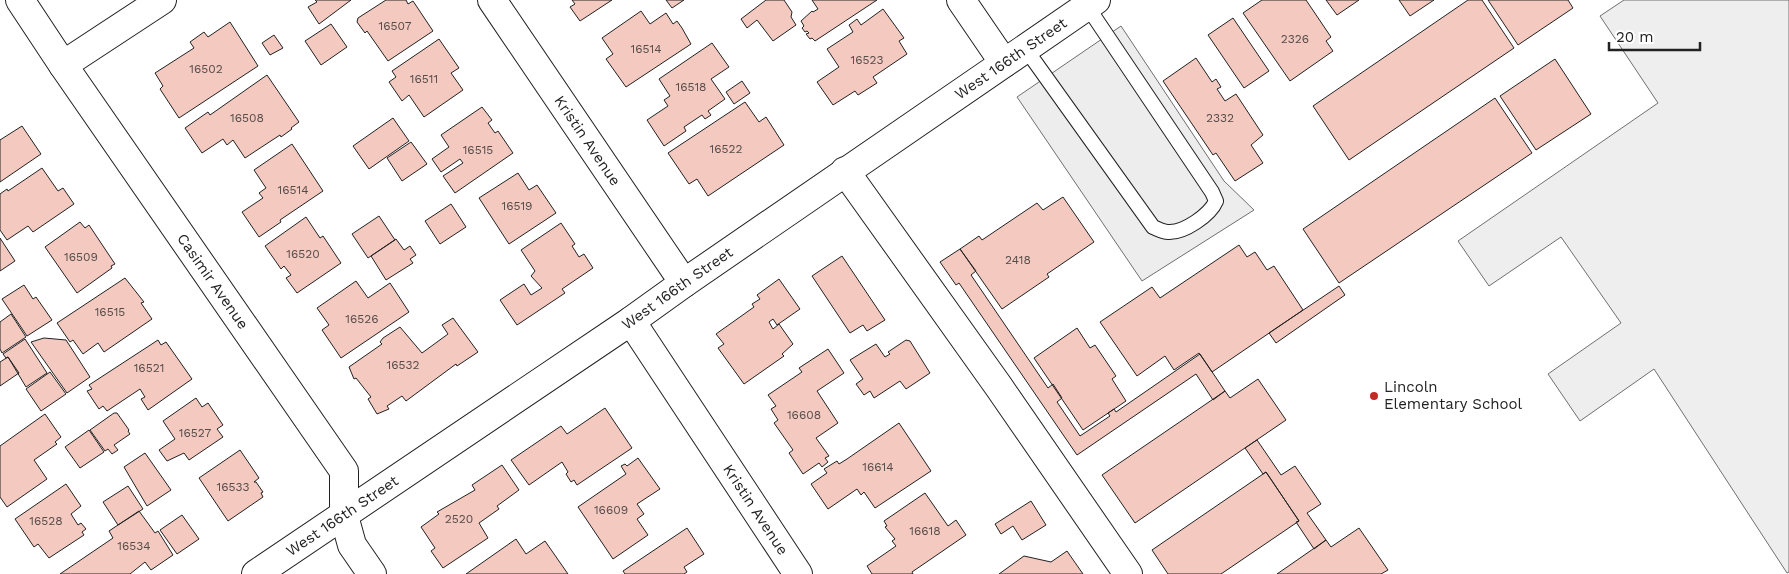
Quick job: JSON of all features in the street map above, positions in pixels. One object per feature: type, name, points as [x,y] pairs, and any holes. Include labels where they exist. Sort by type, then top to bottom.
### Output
[{"type":"street","name":"Casimir Avenue","points":[[20,0],[344,471],[344,516],[352,545],[372,574]]},
{"type":"street","points":[[63,65],[162,0]]},
{"type":"street","name":"Kristin Avenue","points":[[492,0],[684,282]]},
{"type":"street","points":[[961,0],[1014,55]]},
{"type":"street","name":"West 166th Street","points":[[256,574],[631,321],[684,282],[1092,3]]},
{"type":"street","points":[[844,172],[999,387],[1128,574]]},
{"type":"street","name":"Kristin Avenue","points":[[631,321],[798,574]]},
{"type":"lane","points":[[1014,55],[1153,227],[1167,233],[1180,230],[1213,210],[1216,201],[1212,192],[1092,3]]},
{"type":"shaded area","points":[[1624,0],[1789,0],[1789,572],[1787,573],[1654,369],[1580,421],[1548,374],[1621,323],[1561,237],[1489,286],[1458,241],[1658,103],[1600,16]]},
{"type":"shaded area","points":[[1121,26],[1224,181],[1254,210],[1142,281],[1017,97]]},
{"type":"building","points":[[315,0],[351,0],[319,24],[308,7],[317,2]]},
{"type":"building","points":[[386,0],[406,0],[408,4],[413,1],[433,31],[388,61],[367,31],[365,33],[357,22],[358,18]]},
{"type":"building","points":[[572,0],[612,0],[580,21],[570,7],[575,4]]},
{"type":"building","points":[[666,0],[684,0],[672,8]]},
{"type":"building","points":[[766,0],[784,0],[792,12],[791,17],[796,25],[773,41],[757,20],[747,28],[741,19]]},
{"type":"building","points":[[812,0],[877,0],[815,41],[806,34],[809,33],[805,32],[802,28],[804,26],[801,21],[812,11],[818,9]]},
{"type":"building","points":[[1262,0],[1306,0],[1331,37],[1326,41],[1333,51],[1290,81],[1243,13]]},
{"type":"building","points":[[1326,0],[1359,0],[1337,15]]},
{"type":"building","points":[[1399,0],[1434,0],[1410,16]]},
{"type":"building","points":[[1468,0],[1482,0],[1514,48],[1349,160],[1313,106]]},
{"type":"building","points":[[1488,0],[1568,0],[1573,8],[1518,45]]},
{"type":"building","points":[[883,9],[904,38],[899,41],[907,54],[873,77],[877,83],[858,95],[855,91],[833,105],[817,82],[839,67],[827,49],[853,32],[849,25],[857,19],[861,25]]},
{"type":"building","points":[[641,11],[650,24],[666,13],[673,24],[677,21],[691,44],[626,87],[606,59],[613,54],[602,38]]},
{"type":"building","points":[[1233,18],[1269,71],[1244,88],[1208,35]]},
{"type":"building","points":[[230,22],[258,66],[179,118],[160,89],[163,86],[155,73],[194,48],[190,42],[204,32],[208,37]]},
{"type":"building","points":[[331,24],[347,47],[321,65],[305,41]]},
{"type":"building","points":[[274,35],[283,48],[270,55],[262,43]]},
{"type":"building","points":[[439,39],[459,68],[451,73],[463,90],[424,117],[409,95],[402,101],[389,82],[396,77],[392,71]]},
{"type":"building","points":[[712,43],[729,67],[711,79],[725,99],[708,111],[711,115],[705,119],[702,115],[684,127],[686,131],[664,146],[647,120],[668,106],[664,100],[670,96],[659,79]]},
{"type":"building","points":[[1196,58],[1212,82],[1216,79],[1221,87],[1217,89],[1225,101],[1236,94],[1263,135],[1251,145],[1263,163],[1235,181],[1216,153],[1213,155],[1163,81]]},
{"type":"building","points":[[1555,59],[1591,114],[1536,150],[1500,96]]},
{"type":"building","points":[[267,75],[299,122],[281,137],[280,135],[245,158],[233,140],[227,145],[223,139],[202,153],[185,128],[208,112],[210,115]]},
{"type":"building","points":[[742,81],[750,93],[734,104],[726,92]]},
{"type":"building","points":[[1495,98],[1532,153],[1339,283],[1303,229]]},
{"type":"building","points":[[745,102],[759,122],[766,117],[784,145],[708,196],[697,179],[689,184],[668,153]]},
{"type":"building","points":[[482,107],[492,120],[488,123],[495,133],[498,131],[513,153],[455,193],[443,176],[463,163],[460,159],[441,172],[432,159],[449,147],[441,135]]},
{"type":"building","points":[[393,118],[409,141],[369,169],[353,146]]},
{"type":"building","points":[[22,126],[41,154],[0,182],[0,140]]},
{"type":"building","points":[[411,142],[427,164],[402,181],[387,158]]},
{"type":"building","points":[[292,144],[323,191],[280,220],[281,222],[259,237],[242,212],[263,198],[259,193],[266,188],[254,170]]},
{"type":"building","points":[[42,168],[58,191],[63,188],[74,204],[33,232],[28,226],[7,240],[0,230],[0,194],[7,189],[8,191]]},
{"type":"building","points":[[518,173],[529,190],[537,185],[556,213],[509,244],[479,198]]},
{"type":"building","points":[[1063,197],[1094,242],[1047,274],[1049,277],[1002,309],[960,249],[979,236],[982,240],[1037,203],[1043,210]]},
{"type":"building","points":[[451,204],[466,227],[440,244],[425,221]]},
{"type":"building","points":[[379,216],[395,240],[368,258],[352,234]]},
{"type":"building","points":[[306,217],[320,238],[323,236],[341,263],[297,293],[286,278],[291,275],[284,266],[281,269],[265,246]]},
{"type":"building","points":[[80,222],[85,228],[89,225],[115,264],[77,293],[45,247]]},
{"type":"building","points":[[561,223],[575,244],[572,246],[579,257],[584,254],[593,268],[562,289],[565,293],[517,325],[500,300],[524,284],[531,295],[542,288],[531,276],[535,271],[521,250]]},
{"type":"building","points":[[0,238],[15,261],[0,271]]},
{"type":"building","points":[[396,239],[404,250],[410,246],[416,255],[410,259],[413,263],[386,280],[371,256]]},
{"type":"building","points":[[1239,245],[1247,257],[1255,252],[1267,270],[1274,266],[1303,310],[1212,372],[1199,353],[1174,370],[1165,356],[1137,376],[1100,322],[1152,287],[1160,298]]},
{"type":"building","points":[[960,249],[976,271],[971,275],[1048,388],[1053,384],[1062,398],[1057,402],[1080,436],[1110,416],[1108,413],[1114,409],[1116,412],[1200,354],[1225,391],[1213,400],[1196,374],[1077,455],[959,283],[956,285],[940,262]]},
{"type":"building","points":[[842,256],[885,320],[867,331],[863,325],[850,333],[812,276]]},
{"type":"building","points":[[125,278],[144,302],[141,303],[152,319],[104,352],[98,343],[83,354],[73,340],[70,342],[57,323]]},
{"type":"building","points":[[779,279],[800,309],[777,325],[773,319],[769,322],[773,329],[779,324],[793,344],[782,354],[784,356],[744,384],[718,348],[724,344],[716,334],[754,307],[752,304],[760,299],[757,295]]},
{"type":"building","points":[[356,281],[368,298],[390,283],[409,312],[341,358],[322,330],[329,325],[317,308]]},
{"type":"building","points":[[24,285],[33,299],[36,297],[52,320],[27,336],[2,299]]},
{"type":"building","points":[[1339,286],[1345,295],[1276,343],[1269,333]]},
{"type":"building","points":[[11,314],[26,337],[2,353],[0,349],[0,322]]},
{"type":"building","points":[[453,318],[478,352],[457,366],[456,364],[406,401],[402,396],[387,406],[389,409],[377,414],[368,399],[371,397],[356,378],[354,379],[349,367],[382,344],[380,342],[383,338],[400,327],[422,353],[448,334],[442,325]]},
{"type":"building","points":[[1077,328],[1090,348],[1095,345],[1116,376],[1112,379],[1126,401],[1083,430],[1034,358]]},
{"type":"building","points":[[44,338],[66,340],[90,377],[67,393],[31,342]]},
{"type":"building","points":[[25,339],[47,373],[26,387],[8,357],[6,358],[3,354]]},
{"type":"building","points":[[158,340],[161,345],[166,342],[192,379],[148,410],[141,399],[145,397],[140,389],[107,411],[103,406],[99,409],[87,391],[92,389],[89,385]]},
{"type":"building","points":[[906,340],[910,341],[930,373],[906,389],[900,381],[874,398],[870,391],[864,395],[856,384],[863,379],[850,360],[876,344],[885,357],[890,354],[888,352]]},
{"type":"building","points":[[828,349],[844,373],[817,391],[838,423],[816,438],[829,456],[825,458],[828,462],[822,467],[819,463],[803,474],[789,453],[793,450],[774,423],[778,420],[771,409],[776,406],[768,395],[802,372],[799,368]]},
{"type":"building","points":[[8,357],[19,373],[0,386],[0,362]]},
{"type":"building","points":[[50,372],[66,394],[41,411],[26,389]]},
{"type":"building","points":[[1258,379],[1286,420],[1135,523],[1102,475],[1225,391],[1230,398]]},
{"type":"building","points":[[196,398],[202,407],[208,403],[223,425],[217,429],[223,437],[189,460],[184,453],[167,461],[159,450],[175,439],[163,421]]},
{"type":"building","points":[[605,408],[632,448],[577,485],[574,480],[571,482],[562,462],[529,485],[511,460],[561,426],[567,434]]},
{"type":"building","points":[[114,413],[117,413],[130,434],[114,445],[118,450],[112,454],[108,449],[105,451],[90,430]]},
{"type":"building","points":[[45,414],[61,437],[55,442],[57,444],[34,460],[47,479],[7,507],[0,497],[0,446]]},
{"type":"building","points":[[899,423],[931,471],[875,508],[864,492],[861,495],[857,489],[828,509],[811,484],[827,473],[824,469],[837,461],[839,464]]},
{"type":"building","points":[[89,430],[104,452],[80,468],[65,447]]},
{"type":"building","points":[[1257,440],[1281,475],[1295,466],[1321,504],[1307,513],[1326,540],[1314,549],[1296,522],[1299,521],[1266,472],[1263,474],[1245,448]]},
{"type":"building","points":[[240,450],[259,478],[254,482],[263,492],[261,493],[263,497],[228,521],[199,478]]},
{"type":"building","points":[[145,453],[171,490],[147,506],[124,467]]},
{"type":"building","points":[[638,458],[660,489],[637,504],[644,514],[637,519],[648,535],[613,559],[578,507],[626,474],[621,466],[625,464],[627,466]]},
{"type":"building","points":[[502,465],[519,490],[497,506],[499,509],[479,523],[488,538],[443,568],[431,551],[435,548],[421,527],[439,514],[437,512],[475,490],[472,485]]},
{"type":"building","points":[[1266,472],[1299,521],[1221,574],[1168,574],[1152,550]]},
{"type":"building","points":[[66,484],[81,506],[71,514],[78,525],[81,523],[86,529],[82,532],[84,535],[49,558],[38,544],[34,547],[15,519]]},
{"type":"building","points":[[128,486],[143,509],[118,525],[103,502]]},
{"type":"building","points":[[925,493],[948,526],[956,520],[966,535],[912,572],[913,574],[872,574],[867,566],[896,546],[892,541],[895,539],[885,527],[887,526],[884,521]]},
{"type":"building","points":[[1031,501],[1046,525],[1022,540],[1013,526],[1001,534],[995,524]]},
{"type":"building","points":[[139,511],[155,533],[158,531],[173,555],[151,570],[145,562],[130,574],[60,574],[113,538],[109,531]]},
{"type":"building","points":[[182,515],[199,539],[177,554],[160,530]]},
{"type":"building","points":[[687,528],[704,554],[684,567],[687,572],[684,574],[625,574],[623,571]]},
{"type":"building","points":[[1359,528],[1388,570],[1381,574],[1277,574],[1326,540],[1331,547]]},
{"type":"building","points":[[516,539],[526,554],[545,541],[568,574],[466,574]]},
{"type":"building","points":[[1067,551],[1083,574],[999,574],[1024,556],[1051,562]]},
{"type":"place","name":"Lincoln Elementary School","points":[[1374,396]]}]
